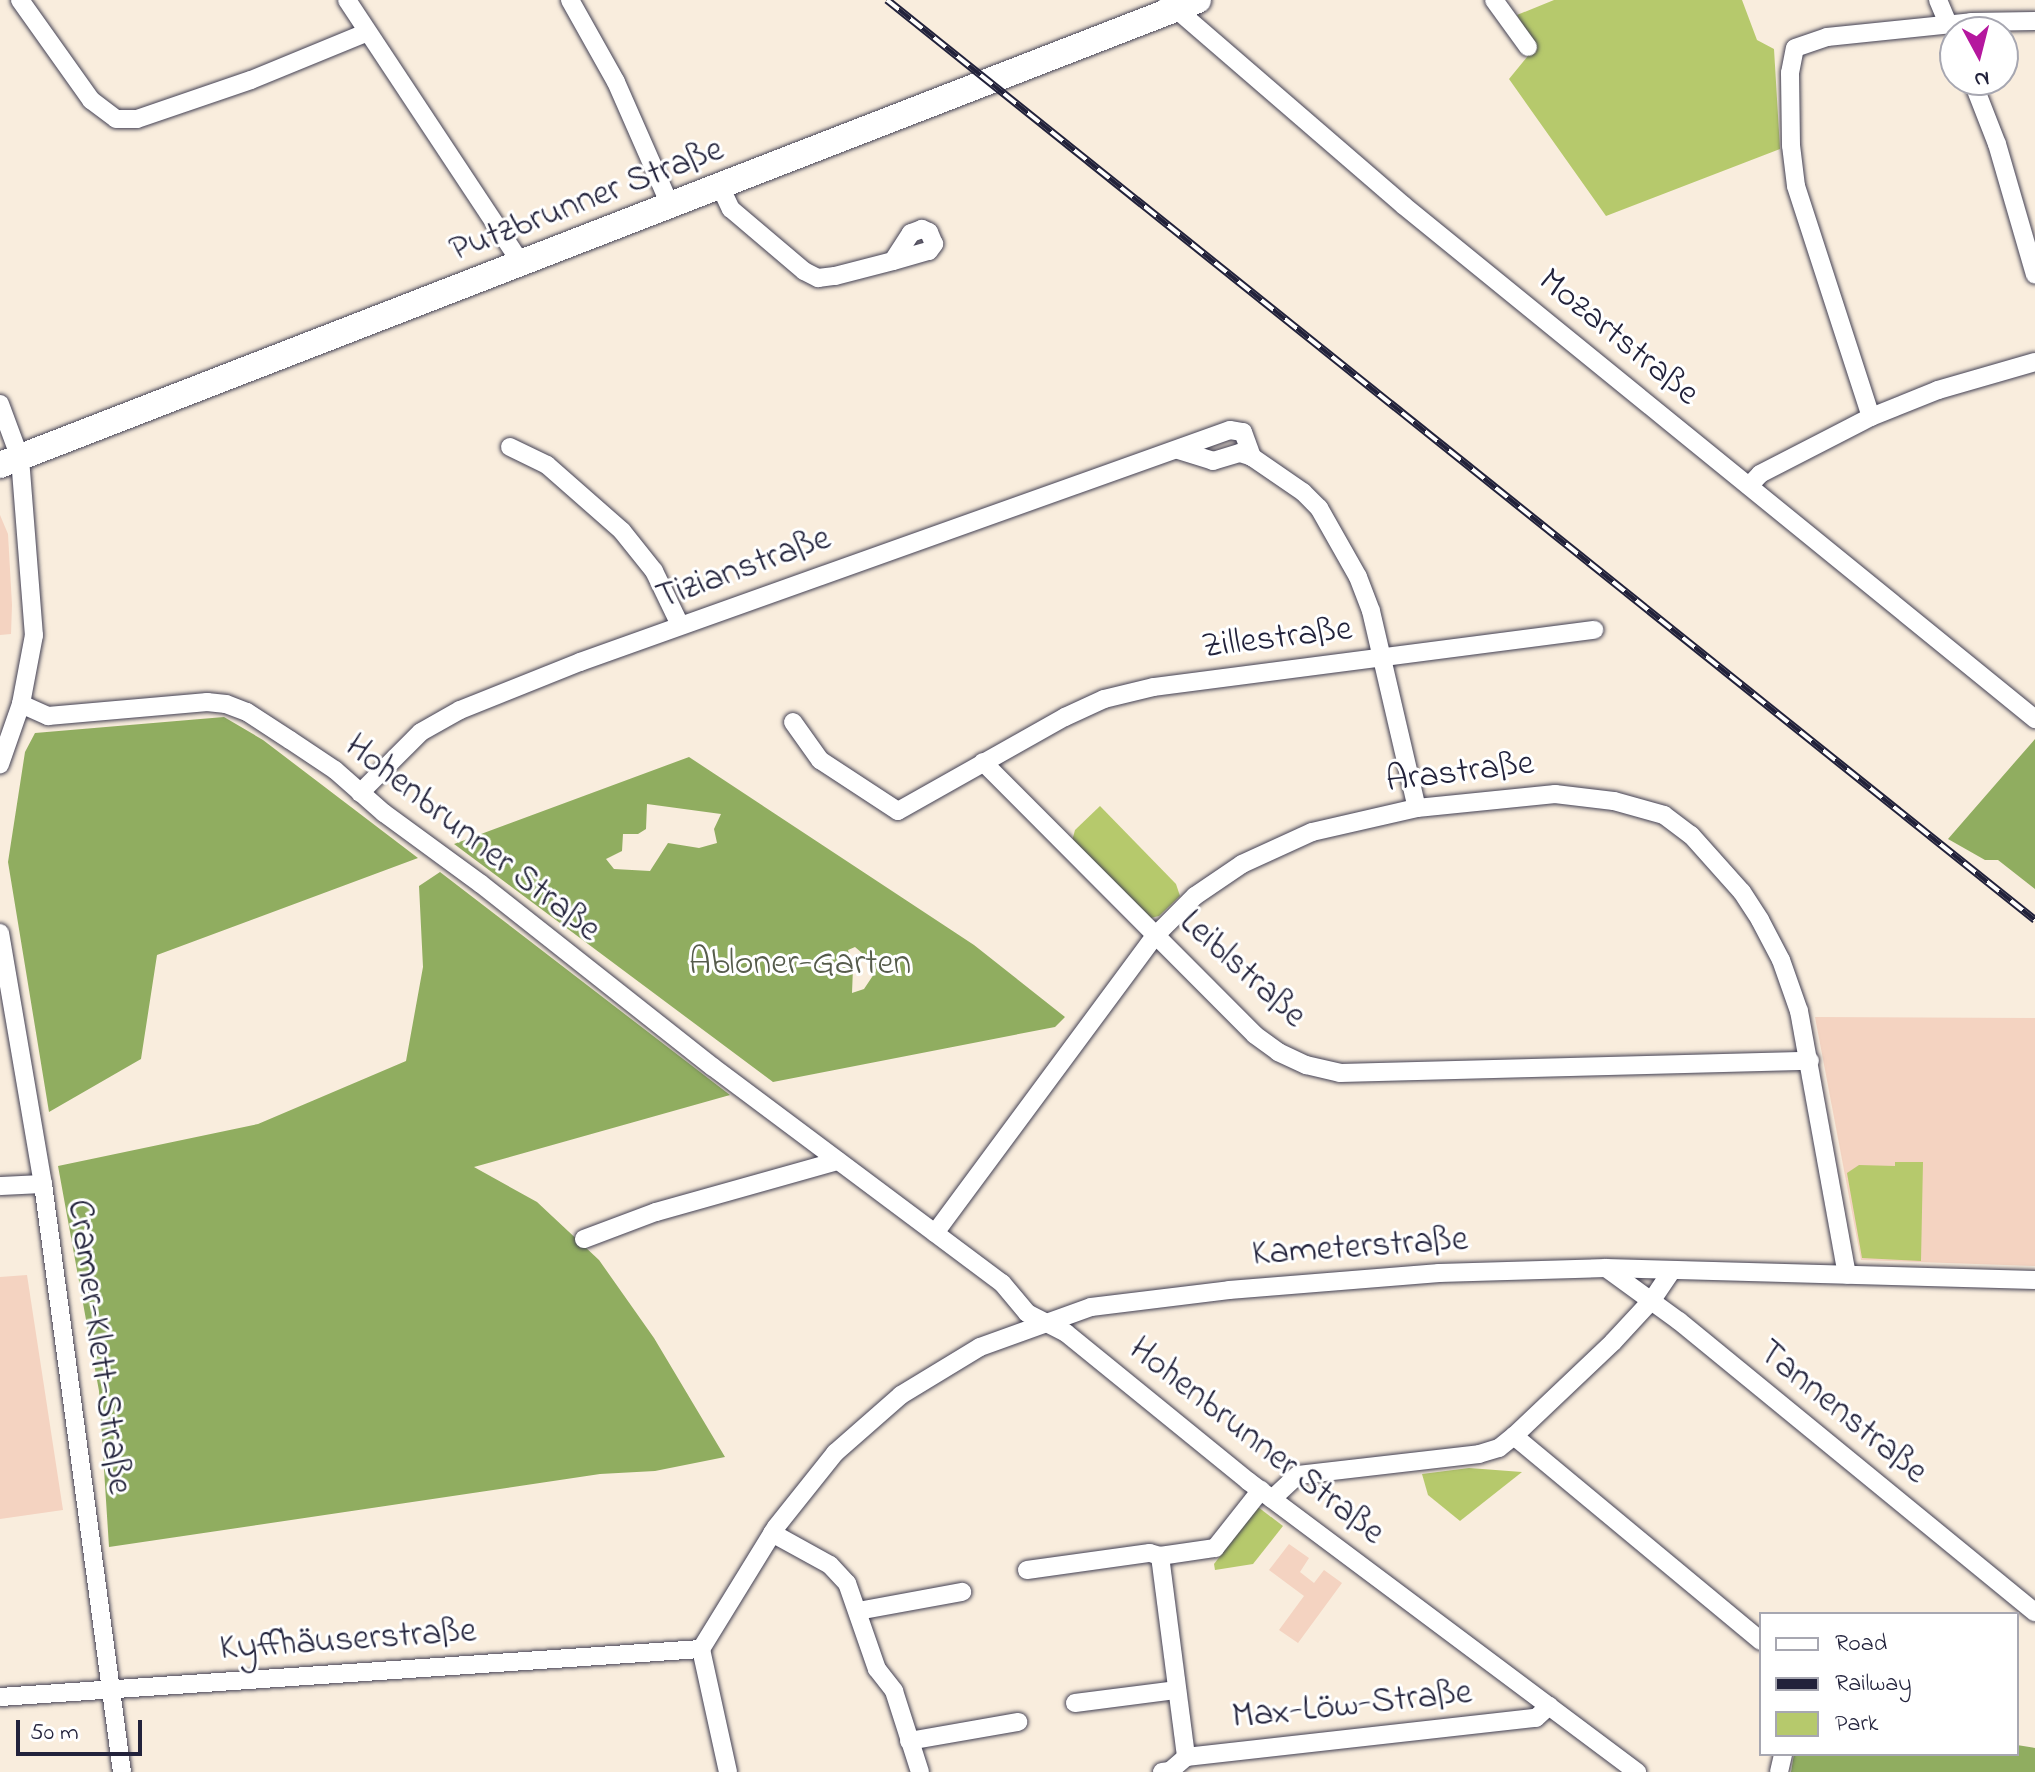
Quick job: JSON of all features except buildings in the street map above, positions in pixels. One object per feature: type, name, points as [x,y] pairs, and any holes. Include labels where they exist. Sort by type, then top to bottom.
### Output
[{"type":"main road","name":"Putzbrunner Straße","points":[[10,461],[721,188],[1180,3]]},
{"type":"street","points":[[20,0],[91,100],[116,119],[137,119],[251,80],[368,32]]},
{"type":"street","points":[[347,0],[522,264]]},
{"type":"street","points":[[570,0],[616,82],[671,207]]},
{"type":"street","points":[[1494,0],[1528,47]]},
{"type":"street","name":"Mozartstraße","points":[[1180,3],[1361,171],[2035,719]]},
{"type":"street","points":[[1871,417],[1796,186],[1791,145],[1790,73],[1795,48],[1827,37],[1939,25]]},
{"type":"street","points":[[1978,96],[1997,144],[2035,275]]},
{"type":"street","points":[[721,188],[731,209],[804,271],[818,278],[893,261]]},
{"type":"street","points":[[1749,486],[1760,474],[1871,417],[1938,390],[2035,362]]},
{"type":"street","points":[[0,404],[34,635],[21,704],[0,764]]},
{"type":"street","name":"Tizianstraße","points":[[360,793],[421,732],[460,710],[680,625],[1237,430],[1243,432],[1252,457],[1303,492],[1319,508],[1358,577],[1384,658],[1417,808]]},
{"type":"street","points":[[510,447],[547,465],[622,531],[654,571],[680,625]]},
{"type":"street","name":"Zillestraße","points":[[983,762],[1104,699],[1154,687],[1594,630]]},
{"type":"street","name":"Hohenbrunner Straße","points":[[21,704],[48,716],[207,702],[226,704],[247,712],[323,762],[838,1161],[1002,1283],[1027,1313],[1066,1333],[1266,1494],[1637,1772]]},
{"type":"street","points":[[793,722],[820,760],[898,811],[983,762]]},
{"type":"street","name":"Leiblstraße","points":[[983,762],[1255,1035],[1278,1052],[1306,1065],[1340,1073],[1810,1061]]},
{"type":"street","name":"Arastraße","points":[[935,1233],[1155,936],[1195,896],[1242,864],[1277,846],[1359,819],[1417,808],[1555,794],[1614,801],[1664,815],[1698,843],[1742,892],[1760,920],[1790,982],[1810,1061],[1847,1275]]},
{"type":"street","name":"Cramer-Klett-Straße","points":[[0,933],[43,1184],[122,1772]]},
{"type":"street","points":[[584,1239],[656,1212],[838,1161]]},
{"type":"street","points":[[0,1186],[43,1184]]},
{"type":"street","name":"Kameterstraße","points":[[701,1649],[772,1533],[835,1453],[901,1395],[980,1347],[1091,1307],[1229,1290],[1477,1271],[1606,1268],[2035,1280]]},
{"type":"street","name":"Tannenstraße","points":[[1606,1268],[1652,1300],[2035,1612]]},
{"type":"street","points":[[1027,1570],[1150,1553],[1160,1556],[1215,1548],[1266,1494],[1298,1475],[1479,1454],[1499,1448],[1652,1300],[1672,1270]]},
{"type":"street","points":[[1514,1436],[1759,1639]]},
{"type":"street","points":[[772,1533],[830,1565],[847,1583],[877,1669],[894,1691],[920,1772]]},
{"type":"street","points":[[1160,1556],[1186,1757]]},
{"type":"street","points":[[858,1611],[962,1592]]},
{"type":"street","points":[[701,1649],[728,1772]]},
{"type":"street","name":"Kyffhäuserstraße","points":[[0,1697],[701,1649]]},
{"type":"street","points":[[1075,1703],[1177,1690]]},
{"type":"street","name":"Max-Löw-Straße","points":[[1162,1772],[1170,1771],[1186,1757],[1536,1718],[1549,1706]]},
{"type":"street","points":[[909,1741],[1018,1722]]},
{"type":"shaded area","points":[[0,515],[8,534],[12,605],[11,634],[0,635]]},
{"type":"shaded area","points":[[1815,1017],[2035,1018],[2035,1266],[1861,1260]]},
{"type":"shaded area","points":[[27,1275],[63,1510],[0,1519],[0,1277]]},
{"type":"shaded area","points":[[1289,1544],[1309,1558],[1300,1572],[1314,1583],[1324,1570],[1342,1583],[1298,1643],[1279,1630],[1304,1596],[1269,1570]]},
{"type":"green space","points":[[1554,0],[1742,0],[1757,40],[1774,49],[1780,149],[1606,216],[1509,79],[1536,46],[1517,15]]},
{"type":"green space","points":[[224,717],[263,740],[418,858],[157,955],[141,1059],[49,1112],[8,862],[25,752],[35,733]]},
{"type":"green space","points":[[2035,739],[2035,889],[1998,860],[1985,860],[1948,839]]},
{"type":"green space","name":"Abloner-Garten","points":[[689,757],[974,945],[1065,1017],[1055,1027],[773,1082],[454,844]],"holes":[[[647,804],[721,814],[714,829],[717,843],[699,848],[668,843],[650,871],[614,869],[606,859],[622,851],[623,834],[638,834],[646,829]],[[855,947],[875,964],[876,971],[864,989],[852,993],[853,968],[848,950]]]},
{"type":"green space","points":[[1100,806],[1176,884],[1180,896],[1159,916],[1151,918],[1072,841],[1075,830]]},
{"type":"green space","points":[[440,872],[730,1095],[474,1167],[537,1202],[599,1260],[654,1338],[725,1457],[655,1471],[600,1474],[109,1547],[99,1391],[58,1166],[258,1124],[406,1061],[423,967],[419,886]]},
{"type":"green space","points":[[1895,1162],[1923,1162],[1921,1261],[1862,1258],[1847,1173],[1859,1165],[1895,1166]]},
{"type":"green space","points":[[1469,1468],[1522,1472],[1460,1521],[1428,1495],[1422,1474]]},
{"type":"green space","points":[[1258,1507],[1283,1526],[1253,1564],[1215,1570],[1214,1564]]},
{"type":"green space","points":[[2019,1745],[2035,1748],[2035,1772],[1791,1772],[1794,1756],[2019,1756]]},
{"type":"railway","points":[[887,0],[2035,920]]}]
